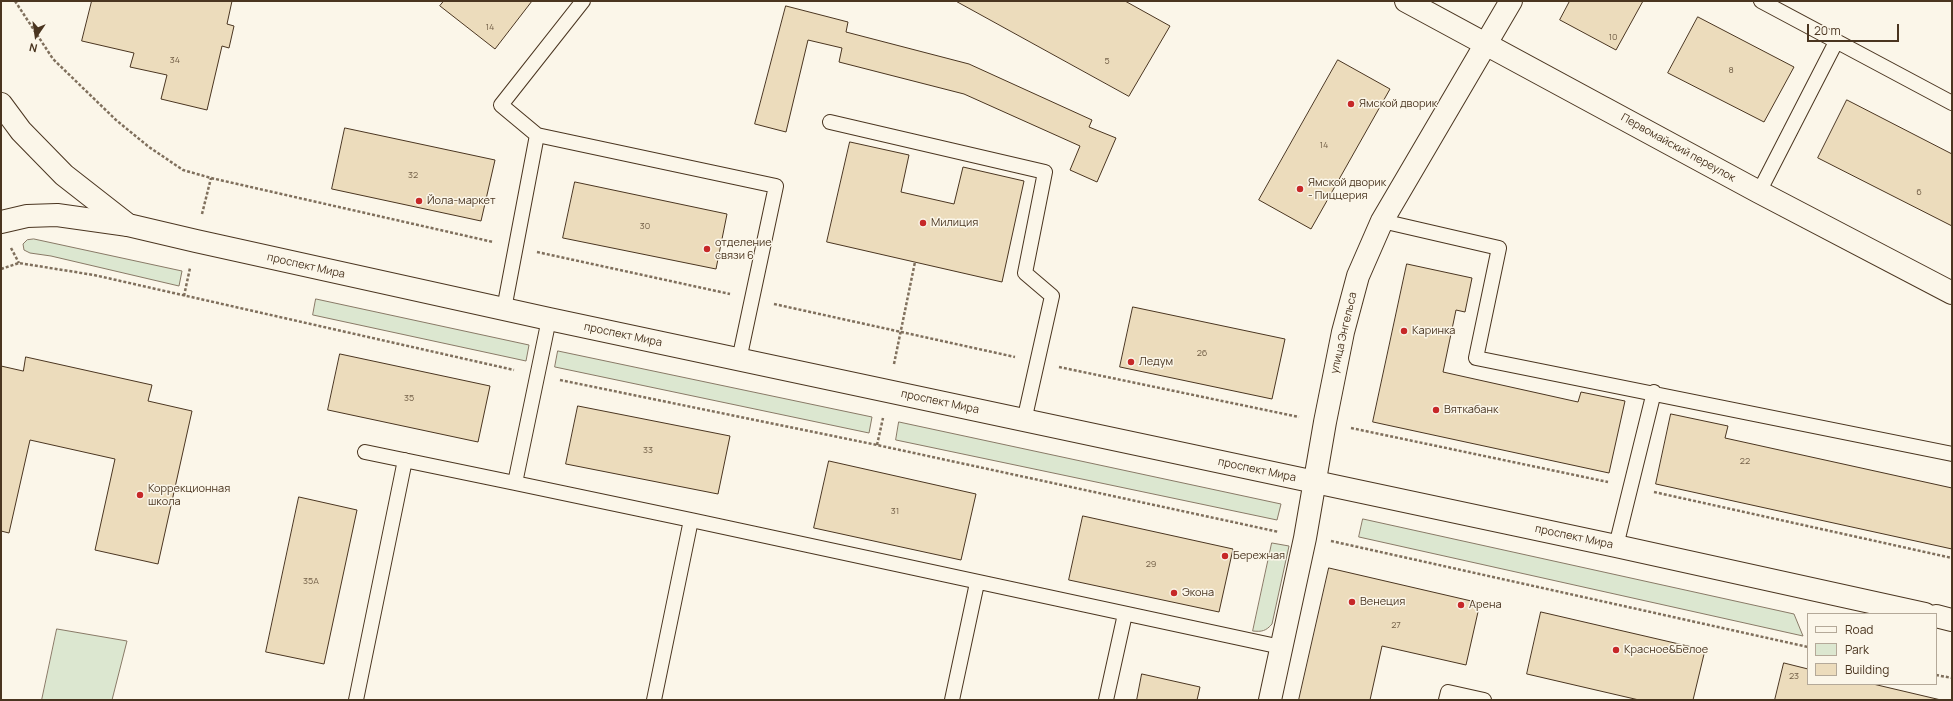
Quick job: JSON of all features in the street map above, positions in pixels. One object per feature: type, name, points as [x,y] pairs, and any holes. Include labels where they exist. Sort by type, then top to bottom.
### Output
[{"type":"main road","name":"Первомайский переулок","points":[[1406,1],[1759,192],[1952,293]]},
{"type":"main road","name":"улица Энгельса","points":[[1270,700],[1305,538],[1325,422],[1343,332],[1358,276],[1382,221],[1511,1]]},
{"type":"main road","name":"проспект Мира","points":[[1,104],[21,131],[54,166],[128,225],[196,242],[549,319],[1616,546],[1920,613]]},
{"type":"main road","points":[[1,222],[27,216],[57,215],[128,225]]},
{"type":"main road","points":[[1937,616],[1952,620]]},
{"type":"lane","points":[[583,1],[501,106],[537,135],[776,186],[739,360]]},
{"type":"lane","points":[[1761,1],[1952,103]]},
{"type":"lane","points":[[1759,192],[1836,42]]},
{"type":"lane","points":[[830,122],[1045,172],[1026,273],[1052,296],[1024,421]]},
{"type":"lane","points":[[504,309],[514,247],[537,135]]},
{"type":"lane","points":[[1382,221],[1499,248],[1476,358],[1654,392],[1952,454]]},
{"type":"lane","points":[[516,483],[549,319]]},
{"type":"lane","points":[[1616,546],[1632,487],[1654,392]]},
{"type":"lane","points":[[365,452],[691,520],[977,583],[1281,647]]},
{"type":"lane","points":[[356,700],[405,460]]},
{"type":"lane","points":[[654,700],[691,520]]},
{"type":"lane","points":[[952,700],[977,583]]},
{"type":"lane","points":[[1106,700],[1125,614]]},
{"type":"lane","points":[[1446,700],[1448,692],[1484,700]]},
{"type":"path","points":[[15,1],[53,59],[116,120],[149,147],[183,170],[211,178],[514,247],[900,332],[1632,487],[1952,558]]},
{"type":"path","points":[[196,242],[211,178]]},
{"type":"path","points":[[877,445],[915,262]]},
{"type":"path","points":[[1,269],[19,263],[94,275],[537,375],[877,445],[1305,538],[1334,542],[1807,646]]},
{"type":"path","points":[[1937,675],[1952,678]]},
{"type":"green space","points":[[34,239],[182,271],[179,286],[51,256],[30,253],[24,250],[23,244],[27,240]]},
{"type":"green space","points":[[316,299],[529,345],[526,361],[313,315]]},
{"type":"green space","points":[[558,351],[872,417],[869,433],[555,367]]},
{"type":"green space","points":[[899,422],[1281,504],[1277,520],[896,440]]},
{"type":"green space","points":[[1363,519],[1794,614],[1803,636],[1359,537]]},
{"type":"green space","points":[[1272,543],[1289,546],[1272,624],[1264,630],[1253,631]]},
{"type":"green space","points":[[57,629],[127,641],[112,700],[42,700]]},
{"type":"building","points":[[92,1],[232,1],[227,24],[234,26],[229,48],[222,46],[207,110],[161,99],[167,75],[130,67],[134,53],[82,41]]},
{"type":"building","points":[[444,1],[532,1],[495,49],[440,6]]},
{"type":"building","points":[[956,1],[1125,1],[1170,26],[1129,96]]},
{"type":"building","points":[[1570,1],[1643,1],[1616,50],[1560,20]]},
{"type":"building","points":[[786,6],[848,22],[846,32],[969,64],[1092,120],[1089,127],[1116,138],[1097,182],[1070,170],[1080,146],[964,94],[839,62],[842,48],[808,40],[786,132],[755,124]]},
{"type":"building","points":[[1698,17],[1794,67],[1764,122],[1668,73]]},
{"type":"building","points":[[1338,60],[1390,89],[1311,229],[1259,200]]},
{"type":"building","points":[[1847,100],[1952,154],[1952,226],[1818,158]]},
{"type":"building","points":[[345,128],[495,160],[481,221],[332,189]]},
{"type":"building","name":"Милиция","points":[[850,142],[909,155],[901,192],[954,204],[963,167],[1024,181],[1002,282],[827,242]]},
{"type":"building","points":[[575,182],[727,214],[716,269],[563,238]]},
{"type":"building","points":[[1407,264],[1472,278],[1465,312],[1456,310],[1443,372],[1578,402],[1581,392],[1625,401],[1609,473],[1373,422]]},
{"type":"building","points":[[1133,307],[1285,339],[1272,399],[1120,367]]},
{"type":"building","points":[[340,354],[490,386],[478,442],[328,410]]},
{"type":"building","name":"Коррекционная школа","points":[[26,357],[152,385],[148,401],[192,411],[158,564],[95,550],[115,459],[30,440],[9,533],[1,531],[1,366],[23,371]]},
{"type":"building","points":[[578,406],[730,436],[718,494],[566,464]]},
{"type":"building","points":[[1671,414],[1728,426],[1725,438],[1952,488],[1952,549],[1656,484]]},
{"type":"building","points":[[829,461],[976,494],[961,560],[814,528]]},
{"type":"building","points":[[299,497],[357,510],[324,664],[266,652]]},
{"type":"building","points":[[1083,516],[1233,549],[1219,612],[1069,580]]},
{"type":"building","points":[[1329,568],[1480,603],[1466,665],[1382,646],[1370,700],[1299,700]]},
{"type":"building","points":[[1541,612],[1705,650],[1693,700],[1639,700],[1527,674]]},
{"type":"building","points":[[1784,663],[1807,669],[1807,685],[1877,685],[1941,700],[1775,700]]},
{"type":"building","points":[[1142,674],[1200,687],[1197,700],[1137,700]]},
{"type":"place","name":"Ямской дворик","points":[[1351,104]]},
{"type":"place","name":"Ямской дворик - Пиццерия","points":[[1300,189]]},
{"type":"place","name":"Йола-маркет","points":[[419,201]]},
{"type":"place","name":"Милиция","points":[[923,223]]},
{"type":"place","name":"отделение связи 6","points":[[707,249]]},
{"type":"place","name":"Каринка","points":[[1404,331]]},
{"type":"place","name":"Ледум","points":[[1131,362]]},
{"type":"place","name":"Вяткабанк","points":[[1436,410]]},
{"type":"place","name":"Коррекционная школа","points":[[140,495]]},
{"type":"place","name":"Бережная","points":[[1225,556]]},
{"type":"place","name":"Экона","points":[[1174,593]]},
{"type":"place","name":"Венеция","points":[[1352,602]]},
{"type":"place","name":"Арена","points":[[1461,605]]},
{"type":"place","name":"Красное&Белое","points":[[1616,650]]}]
